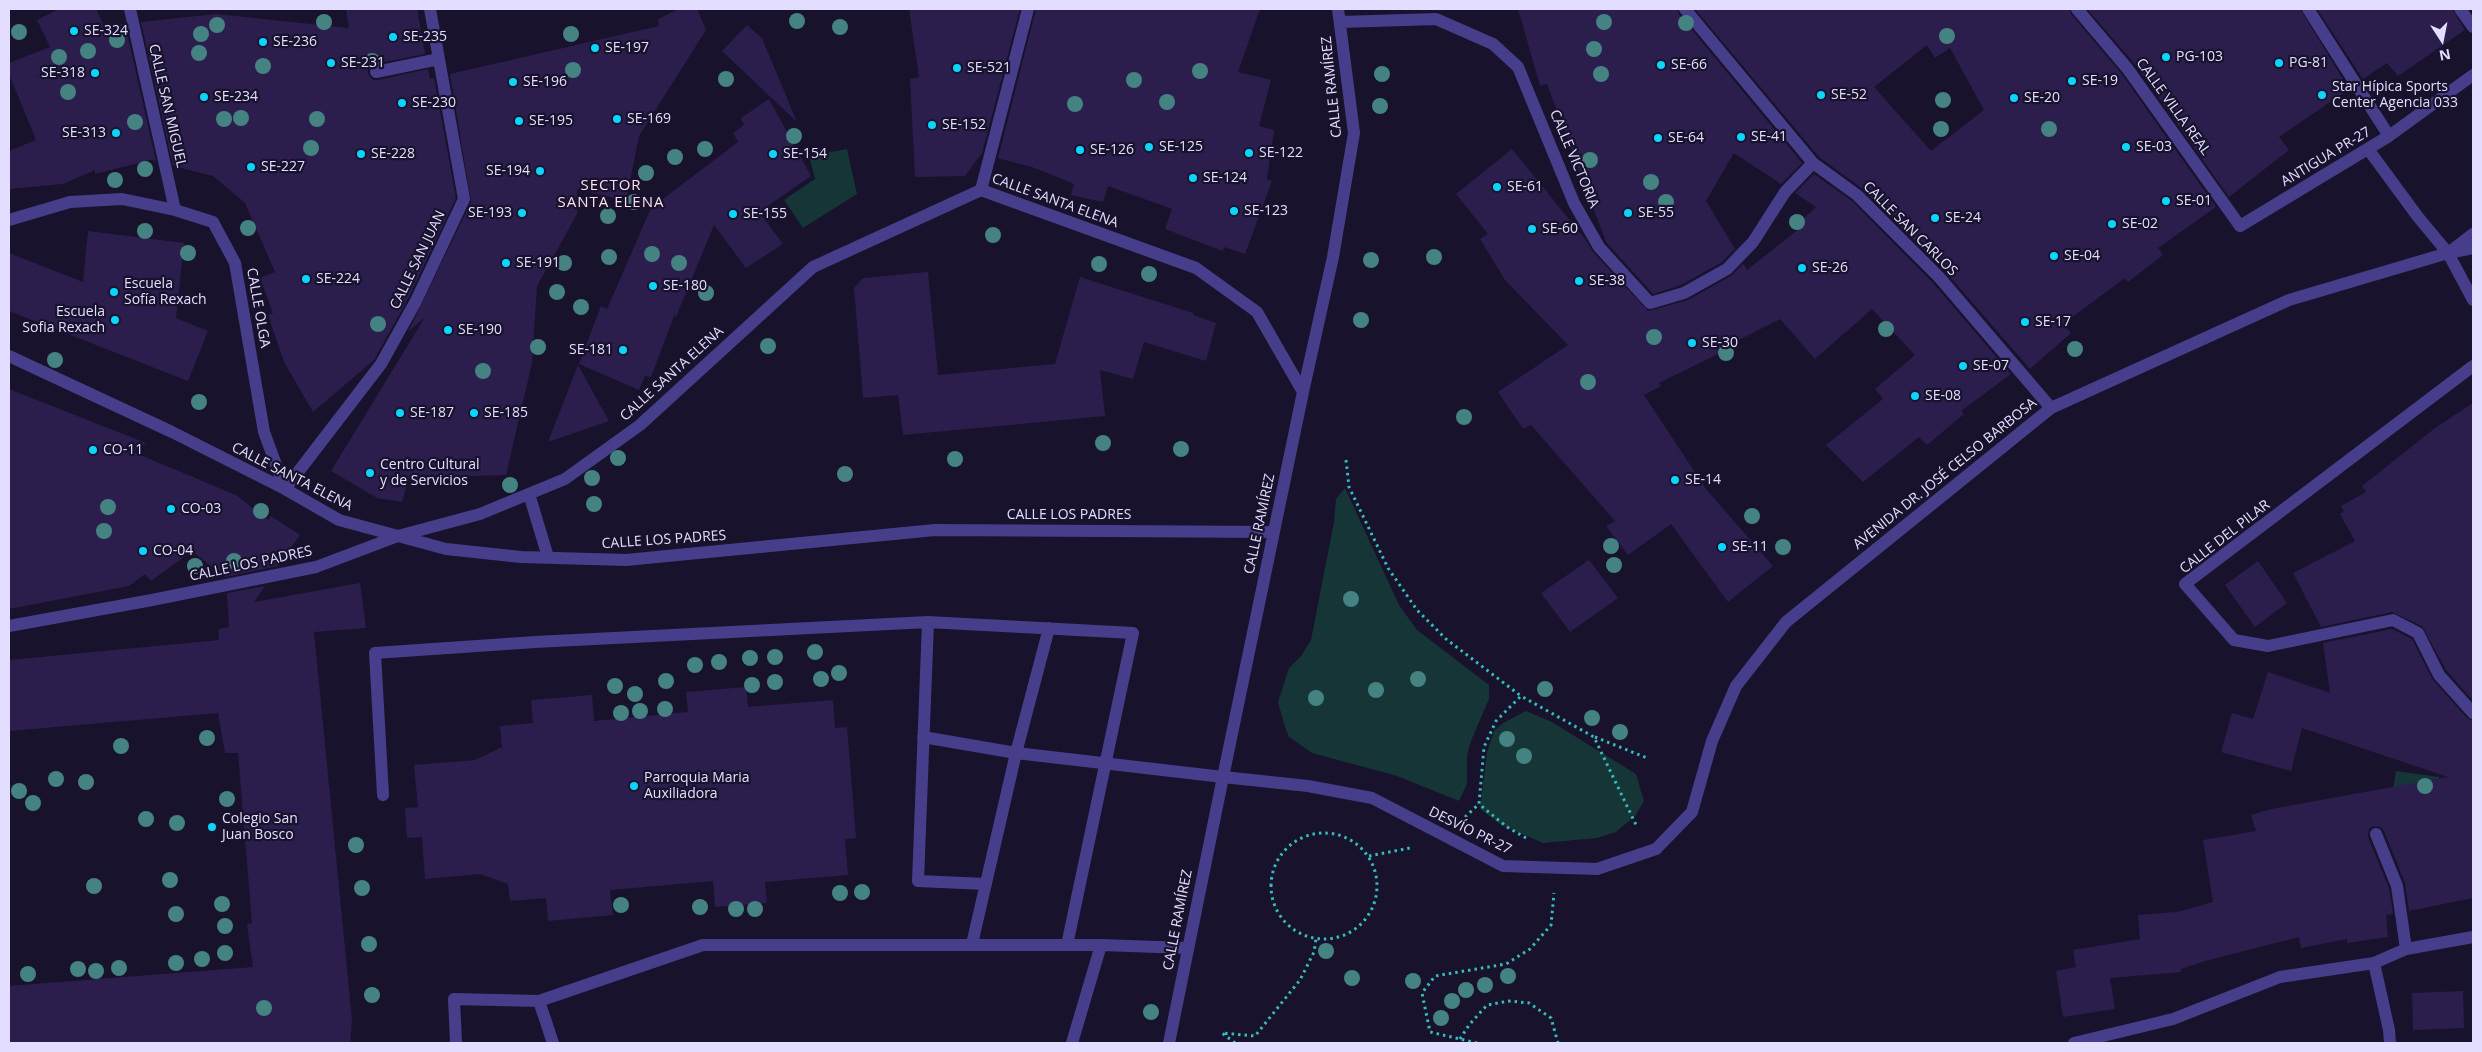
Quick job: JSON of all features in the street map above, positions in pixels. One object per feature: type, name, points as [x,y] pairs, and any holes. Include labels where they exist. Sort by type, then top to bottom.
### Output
[{"type":"street","name":"CALLE SAN MIGUEL","points":[[130,9],[175,210]]},
{"type":"street","name":"CALLE SAN JUAN","points":[[284,489],[381,364],[416,301],[464,200],[430,9]]},
{"type":"street","points":[[981,190],[1028,9]]},
{"type":"street","name":"CALLE RAMÍREZ","points":[[1169,1043],[1187,948],[1303,392],[1333,257],[1354,133],[1338,9]]},
{"type":"street","name":"CALLE SAN CARLOS","points":[[1685,9],[1813,163],[1857,195],[1939,277],[2051,408]]},
{"type":"street","name":"CALLE VILLA REAL","points":[[2077,9],[2127,68],[2240,226]]},
{"type":"street","points":[[2308,9],[2390,136]]},
{"type":"street","points":[[2460,9],[2473,27]]},
{"type":"street","name":"CALLE VICTORIA","points":[[1340,22],[1436,19],[1493,44],[1518,67],[1574,203],[1600,247],[1650,303],[1684,293],[1727,269],[1754,242],[1786,192],[1813,163]]},
{"type":"street","points":[[376,72],[439,59]]},
{"type":"street","name":"ANTIGUA PR-27","points":[[2240,226],[2390,136],[2473,75]]},
{"type":"street","points":[[2368,149],[2418,217],[2448,253],[2473,300]]},
{"type":"street","name":"CALLE SANTA ELENA","points":[[9,356],[172,432],[284,489],[339,520],[398,536],[480,514],[565,479],[640,425],[813,267],[981,190],[1196,268],[1257,312],[1303,392]]},
{"type":"street","name":"CALLE OLGA","points":[[9,220],[70,202],[122,199],[175,210],[213,222],[235,263],[264,432],[284,489]]},
{"type":"street","name":"AVENIDA DR. JOSÉ CELSO BARBOSA","points":[[2448,253],[2473,234]]},
{"type":"street","name":"AVENIDA DR. JOSÉ CELSO BARBOSA","points":[[1692,812],[1712,741],[1736,686],[1786,622],[2051,408],[2289,300],[2448,253],[2473,248]]},
{"type":"street","name":"CALLE DEL PILAR","points":[[2473,366],[2185,584],[2234,640],[2268,646],[2393,620],[2418,633],[2439,675],[2473,714]]},
{"type":"street","points":[[529,494],[548,558]]},
{"type":"street","name":"CALLE LOS PADRES","points":[[9,626],[316,567],[398,536],[446,549],[548,558],[626,560],[936,530],[1274,532]]},
{"type":"street","points":[[928,622],[918,881],[986,884]]},
{"type":"street","points":[[383,795],[375,653],[535,642],[928,622],[1133,633],[1067,945]]},
{"type":"street","points":[[972,944],[1016,753],[1048,628]]},
{"type":"street","name":"DESVÍO PR-27","points":[[923,738],[1016,753],[1308,786],[1372,798],[1503,866],[1597,869],[1656,849],[1692,812]]},
{"type":"street","points":[[2376,834],[2397,886],[2406,949]]},
{"type":"street","points":[[2074,1043],[2173,1020],[2280,977],[2374,963],[2406,949],[2473,937]]},
{"type":"street","points":[[456,1043],[454,999],[539,1001],[703,944],[1101,945],[1187,948]]},
{"type":"street","points":[[1072,1043],[1101,945]]},
{"type":"street","points":[[2374,963],[2389,1030],[2390,1043]]},
{"type":"street","points":[[539,1001],[553,1043]]},
{"type":"path","points":[[1346,460],[1349,487],[1388,568],[1417,610],[1446,639],[1521,696]]},
{"type":"path","points":[[1594,737],[1647,758]]},
{"type":"path","points":[[1323,833],[1340,836],[1356,843],[1368,856],[1376,872],[1378,890],[1374,907],[1364,922],[1351,933],[1334,939],[1316,939],[1298,934],[1284,923],[1275,908],[1271,891],[1272,874],[1279,858],[1290,845],[1306,836],[1323,833]]},
{"type":"path","points":[[1235,1043],[1222,1033],[1256,1036],[1300,980],[1314,952],[1316,939]]},
{"type":"path","points":[[1460,1039],[1469,1024],[1487,1005],[1509,1001],[1529,1003],[1551,1018],[1558,1043]]},
{"type":"path","points":[[1430,1032],[1477,1043]]},
{"type":"green space","points":[[847,149],[857,194],[803,228],[784,200],[815,179],[809,156]]},
{"type":"green space","points":[[1345,488],[1399,605],[1417,630],[1489,685],[1489,699],[1471,741],[1467,756],[1467,784],[1459,801],[1397,776],[1312,753],[1289,737],[1284,724],[1278,702],[1289,668],[1301,656],[1311,640],[1334,522],[1336,499]]},
{"type":"green space","points":[[1526,711],[1552,722],[1636,774],[1644,801],[1636,815],[1616,832],[1597,838],[1543,843],[1501,825],[1480,809],[1487,752],[1494,731],[1503,723]]},
{"type":"green space","points":[[2396,771],[2439,777],[2440,784],[2390,807]]},
{"type":"building","points":[[59,9],[96,9],[104,26],[125,24],[156,161],[150,160],[95,174],[95,170],[63,184],[9,189],[9,151],[36,140],[9,74],[9,63],[50,47],[37,20]]},
{"type":"building","points":[[346,9],[417,9],[425,54],[374,64],[368,69],[368,74],[373,80],[378,80],[428,69],[430,79],[434,78],[456,198],[409,297],[374,360],[313,412],[284,362],[268,315],[273,313],[260,278],[275,272],[245,203],[213,176],[173,166],[141,22],[216,14],[349,28]]},
{"type":"building","points":[[679,9],[697,9],[706,30],[639,136],[626,201],[577,189],[577,214],[537,286],[532,363],[506,475],[444,477],[443,483],[410,475],[402,502],[377,498],[331,471],[425,317],[408,332],[471,202],[450,74],[659,26],[658,19]]},
{"type":"building","points":[[909,9],[1020,9],[982,153],[965,176],[915,177],[910,79],[919,77]]},
{"type":"building","points":[[1036,9],[1260,9],[1238,72],[1271,80],[1259,126],[1274,130],[1267,179],[1272,181],[1245,254],[1224,247],[1223,251],[1165,229],[1172,209],[1108,186],[1103,202],[1071,195],[1074,184],[1035,168],[998,158]]},
{"type":"building","points":[[1518,9],[1677,9],[1679,14],[1802,163],[1781,184],[1734,153],[1706,201],[1735,249],[1722,262],[1681,285],[1653,294],[1606,242],[1547,84],[1540,86]]},
{"type":"building","points":[[1695,9],[2069,9],[2071,14],[2121,73],[2216,207],[2158,248],[2163,255],[2128,282],[2125,278],[2063,324],[2071,333],[2030,369],[1945,271],[1863,189],[1819,157]],"holes":[[[1927,45],[1935,58],[1950,48],[1984,110],[1931,151],[1874,87]]]},
{"type":"building","points":[[2087,9],[2300,9],[2349,89],[2279,137],[2289,150],[2229,197],[2134,63]]},
{"type":"building","points":[[2317,9],[2452,9],[2465,30],[2398,76],[2387,63],[2363,79]]},
{"type":"building","points":[[747,25],[762,38],[797,122],[722,51]]},
{"type":"building","points":[[769,99],[811,176],[759,212],[783,244],[746,268],[714,225],[676,317],[674,316],[651,377],[645,376],[639,390],[579,364],[601,306],[607,309],[651,208],[738,142],[733,133],[744,125],[741,118]]},
{"type":"building","points":[[1512,149],[1585,239],[1593,252],[1648,311],[1688,300],[1731,276],[1743,264],[1747,270],[1804,225],[1801,221],[1816,207],[1795,193],[1814,174],[1852,201],[1933,283],[2011,374],[1961,411],[1964,414],[1927,445],[1919,437],[1863,482],[1826,445],[1883,399],[1875,389],[1915,355],[1872,309],[1815,359],[1780,319],[1723,348],[1724,351],[1659,383],[1661,386],[1644,395],[1706,489],[1773,566],[1728,602],[1671,524],[1628,555],[1606,526],[1615,521],[1531,425],[1523,429],[1498,392],[1568,345],[1505,280],[1480,239],[1488,234],[1456,194]]},
{"type":"building","points":[[88,231],[184,243],[176,318],[208,331],[188,381],[9,311],[9,253],[83,282]]},
{"type":"building","points":[[928,272],[938,375],[1055,364],[1080,277],[1193,313],[1193,315],[1216,323],[1206,361],[1144,342],[1133,379],[1100,370],[1105,416],[903,435],[898,395],[863,398],[854,288],[863,278]]},
{"type":"building","points":[[578,365],[609,421],[548,442]]},
{"type":"building","points":[[9,389],[146,443],[133,452],[236,495],[268,520],[271,516],[300,535],[278,566],[225,577],[192,551],[151,581],[145,574],[129,586],[9,609]]},
{"type":"building","points":[[2473,403],[2473,701],[2446,670],[2422,626],[2392,612],[2321,627],[2293,573],[2355,541],[2340,514],[2344,512],[2341,506],[2366,492],[2362,486],[2435,428]]},
{"type":"building","points":[[1589,560],[1618,598],[1570,632],[1541,593]]},
{"type":"building","points":[[2258,561],[2287,603],[2255,627],[2225,585]]},
{"type":"building","points":[[360,583],[366,628],[314,632],[352,1020],[350,1043],[9,1043],[9,986],[253,967],[247,924],[252,923],[238,753],[225,753],[218,713],[9,731],[9,660],[219,640],[218,629],[229,627],[227,593],[265,586],[254,602]]},
{"type":"building","points":[[2392,629],[2412,639],[2433,680],[2467,718],[2473,721],[2473,898],[2409,911],[2405,883],[2384,831],[2381,827],[2373,826],[2369,829],[2368,837],[2389,888],[2393,914],[2386,915],[2388,937],[2347,943],[2347,939],[2301,948],[2299,937],[2205,961],[2181,969],[2181,972],[2110,978],[2115,1009],[2063,1017],[2056,971],[2076,967],[2073,950],[2140,939],[2138,915],[2177,912],[2213,902],[2203,840],[2256,831],[2251,815],[2271,809],[2448,777],[2302,728],[2291,771],[2221,752],[2232,713],[2253,719],[2268,672],[2330,693],[2323,643]]},
{"type":"building","name":"Parroquia Maria Auxiliadora","points":[[746,687],[748,707],[833,700],[835,728],[847,727],[856,838],[845,839],[848,875],[765,882],[767,903],[715,907],[713,881],[610,890],[613,915],[548,921],[546,898],[510,901],[508,884],[486,876],[480,874],[425,879],[422,837],[407,838],[405,808],[418,807],[414,765],[475,760],[502,747],[500,726],[533,723],[531,700],[592,695],[594,721],[688,712],[686,692]]},
{"type":"building","points":[[2463,991],[2464,1028],[2413,1030],[2412,993]]},
{"type":"place","name":"SE-324","points":[[74,31]]},
{"type":"place","name":"SE-235","points":[[393,37]]},
{"type":"place","name":"SE-236","points":[[263,42]]},
{"type":"place","name":"SE-197","points":[[595,48]]},
{"type":"place","name":"PG-103","points":[[2166,57]]},
{"type":"place","name":"SE-231","points":[[331,63]]},
{"type":"place","name":"PG-81","points":[[2279,63]]},
{"type":"place","name":"SE-66","points":[[1661,65]]},
{"type":"place","name":"SE-521","points":[[957,68]]},
{"type":"place","name":"SE-318","points":[[95,73]]},
{"type":"place","name":"SE-19","points":[[2072,81]]},
{"type":"place","name":"SE-196","points":[[513,82]]},
{"type":"place","name":"SE-52","points":[[1821,95]]},
{"type":"place","name":"Star Hípica Sports Center Agencia 033","points":[[2322,95]]},
{"type":"place","name":"SE-234","points":[[204,97]]},
{"type":"place","name":"SE-20","points":[[2014,98]]},
{"type":"place","name":"SE-230","points":[[402,103]]},
{"type":"place","name":"SE-169","points":[[617,119]]},
{"type":"place","name":"SE-195","points":[[519,121]]},
{"type":"place","name":"SE-152","points":[[932,125]]},
{"type":"place","name":"SE-313","points":[[116,133]]},
{"type":"place","name":"SE-41","points":[[1741,137]]},
{"type":"place","name":"SE-64","points":[[1658,138]]},
{"type":"place","name":"SE-125","points":[[1149,147]]},
{"type":"place","name":"SE-03","points":[[2126,147]]},
{"type":"place","name":"SE-126","points":[[1080,150]]},
{"type":"place","name":"SE-122","points":[[1249,153]]},
{"type":"place","name":"SE-228","points":[[361,154]]},
{"type":"place","name":"SE-154","points":[[773,154]]},
{"type":"place","name":"SE-227","points":[[251,167]]},
{"type":"place","name":"SE-194","points":[[540,171]]},
{"type":"place","name":"SE-124","points":[[1193,178]]},
{"type":"place","name":"SE-61","points":[[1497,187]]},
{"type":"place","name":"SE-01","points":[[2166,201]]},
{"type":"place","name":"SE-123","points":[[1234,211]]},
{"type":"place","name":"SE-193","points":[[522,213]]},
{"type":"place","name":"SE-55","points":[[1628,213]]},
{"type":"place","name":"SE-155","points":[[733,214]]},
{"type":"place","name":"SE-24","points":[[1935,218]]},
{"type":"place","name":"SE-02","points":[[2112,224]]},
{"type":"place","name":"SE-60","points":[[1532,229]]},
{"type":"place","name":"SE-04","points":[[2054,256]]},
{"type":"place","name":"SE-191","points":[[506,263]]},
{"type":"place","name":"SE-26","points":[[1802,268]]},
{"type":"place","name":"SE-224","points":[[306,279]]},
{"type":"place","name":"SE-38","points":[[1579,281]]},
{"type":"place","name":"SE-180","points":[[653,286]]},
{"type":"place","name":"Escuela Sofía Rexach","points":[[114,292]]},
{"type":"place","name":"Escuela Sofia Rexach","points":[[115,320]]},
{"type":"place","name":"SE-17","points":[[2025,322]]},
{"type":"place","name":"SE-190","points":[[448,330]]},
{"type":"place","name":"SE-30","points":[[1692,343]]},
{"type":"place","name":"SE-181","points":[[623,350]]},
{"type":"place","name":"SE-07","points":[[1963,366]]},
{"type":"place","name":"SE-08","points":[[1915,396]]},
{"type":"place","name":"SE-187","points":[[400,413]]},
{"type":"place","name":"SE-185","points":[[474,413]]},
{"type":"place","name":"CO-11","points":[[93,450]]},
{"type":"place","name":"Centro Cultural y de Servicios","points":[[370,473]]},
{"type":"place","name":"SE-14","points":[[1675,480]]},
{"type":"place","name":"CO-03","points":[[171,509]]},
{"type":"place","name":"SE-11","points":[[1722,547]]},
{"type":"place","name":"CO-04","points":[[143,551]]},
{"type":"place","name":"Parroquia Maria Auxiliadora","points":[[634,786]]},
{"type":"place","name":"Colegio San Juan Bosco","points":[[212,827]]},
{"type":"district","name":"SECTOR SANTA ELENA","points":[[611,194]]}]
